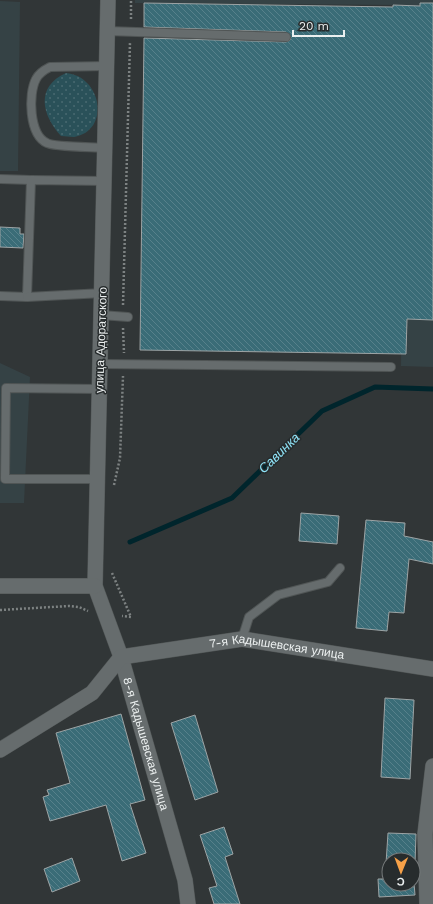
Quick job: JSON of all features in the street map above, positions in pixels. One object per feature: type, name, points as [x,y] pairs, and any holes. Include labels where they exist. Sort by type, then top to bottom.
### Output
[{"type":"street","name":"улица Адоратского","points":[[95,586],[101,315],[103,293],[108,0]]},
{"type":"street","points":[[0,586],[95,586]]},
{"type":"street","name":"8-я Кадышевская улица","points":[[95,586],[121,657],[184,880],[188,904]]},
{"type":"street","name":"7-я Кадышевская улица","points":[[121,657],[242,639],[433,669]]},
{"type":"street","points":[[0,750],[92,693],[121,657]]},
{"type":"street","points":[[427,904],[425,834],[433,766]]},
{"type":"lane","points":[[107,31],[286,36]]},
{"type":"lane","points":[[105,148],[48,144],[37,136],[32,121],[32,100],[35,80],[42,72],[50,67],[107,66]]},
{"type":"lane","points":[[0,179],[104,181]]},
{"type":"lane","points":[[27,297],[31,180]]},
{"type":"lane","points":[[0,296],[27,297],[103,293]]},
{"type":"lane","points":[[101,315],[128,317]]},
{"type":"lane","points":[[100,364],[391,366]]},
{"type":"lane","points":[[97,479],[3,478],[3,388],[100,389]]},
{"type":"lane","points":[[242,639],[249,617],[278,595],[328,582],[340,568]]},
{"type":"path","points":[[0,610],[69,606],[79,607],[97,614],[131,617]]},
{"type":"shaded area","points":[[135,0],[433,0],[433,367],[401,366],[405,5],[135,3]]},
{"type":"shaded area","points":[[0,1],[20,2],[18,171],[0,171]]},
{"type":"shaded area","points":[[66,73],[78,76],[88,83],[94,93],[97,104],[97,115],[93,125],[86,133],[74,137],[61,136],[54,128],[46,111],[45,102],[49,86],[56,79]]},
{"type":"shaded area","points":[[0,363],[30,377],[24,503],[0,503]]},
{"type":"building","points":[[144,3],[393,7],[393,5],[420,6],[420,3],[433,3],[433,320],[407,319],[406,354],[140,350],[144,38],[286,42],[290,40],[291,37],[286,32],[144,27]]},
{"type":"building","points":[[0,227],[20,228],[20,234],[24,234],[23,248],[0,247]]},
{"type":"building","points":[[301,513],[339,516],[337,544],[299,541]]},
{"type":"building","points":[[366,520],[405,523],[404,536],[433,542],[433,564],[409,559],[404,613],[389,612],[387,631],[356,628]]},
{"type":"building","points":[[385,698],[414,700],[410,779],[381,777]]},
{"type":"building","points":[[121,714],[145,800],[130,804],[146,853],[122,861],[106,805],[50,821],[43,797],[49,795],[47,790],[70,783],[56,733]]},
{"type":"building","points":[[195,715],[218,792],[195,800],[171,723]]},
{"type":"building","points":[[224,827],[233,854],[225,857],[240,904],[214,904],[209,888],[217,886],[200,835]]},
{"type":"building","points":[[388,833],[416,834],[415,852],[387,852]]},
{"type":"building","points":[[72,858],[80,881],[52,892],[44,869]]},
{"type":"building","points":[[378,879],[381,879],[381,892],[415,892],[415,895],[379,897]]},
{"type":"waterway","name":"Савинка","points":[[130,542],[232,498],[322,411],[375,387],[433,389]]}]
